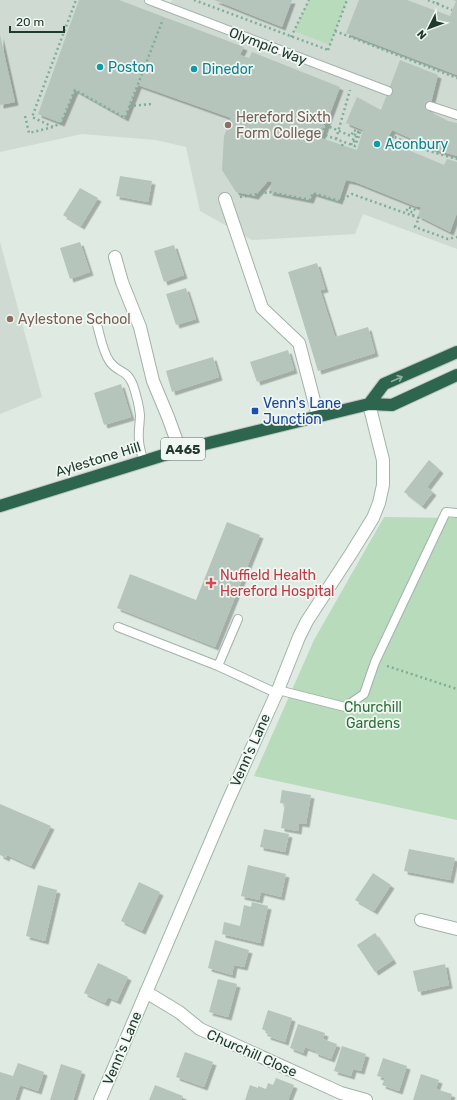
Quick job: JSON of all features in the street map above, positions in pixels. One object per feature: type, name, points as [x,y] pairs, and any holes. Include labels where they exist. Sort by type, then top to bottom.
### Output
[{"type":"highway","points":[[369,404],[384,384],[457,352]]},
{"type":"highway","name":"Aylestone Hill","points":[[0,506],[180,450],[369,404],[392,405],[457,375]]},
{"type":"street","points":[[225,199],[262,308],[299,343],[318,416]]},
{"type":"street","points":[[115,258],[122,282],[140,327],[153,381],[168,416],[180,450]]},
{"type":"street","name":"Venn's Lane","points":[[100,1100],[109,1076],[277,691],[299,637],[307,621],[373,518],[379,503],[383,485],[383,460],[369,404]]},
{"type":"street","points":[[421,920],[457,929]]},
{"type":"street","name":"Churchill Close","points":[[146,992],[180,1012],[200,1029],[341,1094],[366,1100]]},
{"type":"lane","name":"Olympic Way","points":[[149,0],[388,91]]},
{"type":"lane","points":[[430,106],[457,115]]},
{"type":"lane","points":[[96,321],[105,352],[110,361],[115,368],[125,372],[129,376],[133,386],[139,406],[139,441],[143,461]]},
{"type":"lane","points":[[118,627],[277,691],[345,707],[364,694],[376,662],[446,512],[457,513]]},
{"type":"lane","points":[[218,666],[238,619]]},
{"type":"path","points":[[53,127],[32,117],[76,0]]},
{"type":"path","points":[[194,0],[328,50]]},
{"type":"path","points":[[284,52],[309,0]]},
{"type":"path","points":[[322,66],[347,0]]},
{"type":"path","points":[[428,0],[452,10]]},
{"type":"path","points":[[438,4],[439,0]]},
{"type":"path","points":[[25,116],[29,133],[53,127],[61,123],[75,90],[125,118],[168,8]]},
{"type":"path","points":[[335,31],[457,78]]},
{"type":"path","points":[[336,139],[353,78]]},
{"type":"path","points":[[129,106],[152,104]]},
{"type":"path","points":[[325,125],[351,136],[354,130],[359,132],[359,140],[355,146],[322,134],[325,125]]},
{"type":"path","points":[[351,145],[356,132],[358,132],[353,144],[354,145],[359,132]]},
{"type":"path","points":[[390,135],[422,149],[457,159]]},
{"type":"path","points":[[342,146],[343,142]]},
{"type":"path","points":[[403,148],[406,142]]},
{"type":"path","points":[[225,199],[270,192],[310,200],[313,193],[339,202],[352,194],[418,218],[415,227],[448,239],[457,237]]},
{"type":"path","points":[[413,216],[414,213],[407,210],[408,207],[416,210],[417,207]]},
{"type":"path","points":[[376,662],[457,689]]},
{"type":"shaded area","name":"Hereford Sixth Form College","points":[[0,0],[149,0],[168,8],[172,0],[457,0],[457,249],[363,214],[355,234],[252,240],[200,211],[186,147],[156,140],[82,134],[0,152]]},
{"type":"shaded area","name":"Aylestone School","points":[[0,242],[42,397],[0,414]]},
{"type":"green space","points":[[309,0],[347,0],[330,45],[294,31]]},
{"type":"green space","name":"Churchill Gardens","points":[[384,517],[457,518],[457,820],[254,776],[314,640]]},
{"type":"building","points":[[79,0],[119,0],[244,47],[240,55],[249,58],[252,52],[340,87],[321,138],[357,150],[363,130],[346,123],[357,97],[381,110],[400,60],[438,75],[429,111],[448,121],[457,123],[457,156],[436,150],[392,130],[387,141],[444,165],[447,159],[457,162],[457,213],[450,232],[418,216],[421,207],[417,207],[355,182],[346,180],[339,201],[313,193],[310,200],[269,192],[272,182],[268,181],[255,196],[236,192],[222,170],[224,136],[231,118],[138,85],[125,118],[75,90],[61,123],[38,114]]},
{"type":"building","points":[[214,0],[292,0],[282,27]]},
{"type":"building","points":[[359,0],[407,0],[450,16],[456,1],[453,0],[457,0],[457,75],[346,33]]},
{"type":"building","points":[[0,35],[15,102],[0,105]]},
{"type":"building","points":[[120,176],[152,181],[148,202],[116,196]]},
{"type":"building","points":[[80,188],[98,198],[81,226],[63,215]]},
{"type":"building","points":[[80,242],[90,272],[70,279],[60,248]]},
{"type":"building","points":[[174,245],[184,275],[164,282],[154,251]]},
{"type":"building","points":[[317,263],[325,289],[320,290],[335,337],[368,327],[375,353],[318,371],[288,272]]},
{"type":"building","points":[[186,288],[196,319],[176,325],[166,294]]},
{"type":"building","points":[[288,350],[294,370],[257,382],[250,362]]},
{"type":"building","points":[[213,357],[219,377],[172,392],[166,371]]},
{"type":"building","points":[[121,384],[131,417],[104,425],[94,393]]},
{"type":"building","points":[[429,460],[440,470],[427,487],[433,492],[422,506],[404,492]]},
{"type":"building","points":[[227,522],[260,535],[215,647],[117,608],[130,574],[196,600]]},
{"type":"building","points":[[282,790],[311,795],[306,824],[299,823],[298,831],[281,828],[285,804],[280,803]]},
{"type":"building","points":[[0,804],[51,826],[31,866],[7,855],[6,858],[0,855]]},
{"type":"building","points":[[264,829],[289,834],[285,852],[260,847]]},
{"type":"building","points":[[409,849],[455,858],[450,880],[404,871]]},
{"type":"building","points":[[248,865],[286,874],[281,897],[261,892],[259,900],[241,896]]},
{"type":"building","points":[[373,873],[391,885],[374,911],[355,900]]},
{"type":"building","points":[[139,882],[160,892],[142,931],[121,921]]},
{"type":"building","points":[[38,885],[57,890],[45,941],[26,936]]},
{"type":"building","points":[[252,902],[268,906],[260,943],[222,934],[224,922],[240,926],[244,905],[251,907]]},
{"type":"building","points":[[375,933],[393,960],[375,972],[357,945]]},
{"type":"building","points":[[215,940],[249,950],[244,967],[234,965],[232,975],[208,968]]},
{"type":"building","points":[[98,963],[128,977],[117,1001],[108,997],[105,1003],[84,993]]},
{"type":"building","points":[[445,964],[449,985],[418,992],[413,971]]},
{"type":"building","points":[[218,979],[237,984],[228,1017],[209,1012]]},
{"type":"building","points":[[268,1010],[292,1018],[285,1042],[267,1036],[268,1032],[262,1029]]},
{"type":"building","points":[[298,1024],[325,1033],[323,1039],[337,1044],[331,1059],[315,1053],[315,1051],[305,1047],[303,1053],[290,1048]]},
{"type":"building","points":[[342,1046],[366,1054],[361,1071],[353,1069],[351,1076],[334,1071]]},
{"type":"building","points":[[185,1052],[213,1062],[204,1087],[176,1077]]},
{"type":"building","points":[[383,1058],[407,1066],[399,1091],[382,1085],[385,1078],[377,1076]]},
{"type":"building","points":[[18,1063],[44,1072],[38,1091],[20,1085],[15,1100],[0,1100],[0,1072],[13,1076]]},
{"type":"building","points":[[61,1064],[82,1071],[73,1100],[50,1100]]},
{"type":"building","points":[[421,1074],[439,1080],[436,1089],[452,1094],[450,1100],[413,1100]]},
{"type":"building","points":[[276,1078],[294,1085],[288,1100],[245,1100],[250,1085],[266,1089],[268,1083],[273,1085]]},
{"type":"building","points":[[155,1085],[183,1096],[181,1100],[149,1100]]},
{"type":"place","name":"Poston","points":[[100,67]]},
{"type":"place","name":"Dinedor","points":[[194,69]]},
{"type":"place","name":"Hereford Sixth Form College","points":[[228,125]]},
{"type":"place","name":"Aconbury","points":[[377,144]]},
{"type":"place","name":"Aylestone School","points":[[10,319]]},
{"type":"place","name":"Venn's Lane Junction","points":[[255,411]]},
{"type":"place","name":"Nuffield Health Hereford Hospital","points":[[211,583]]}]
